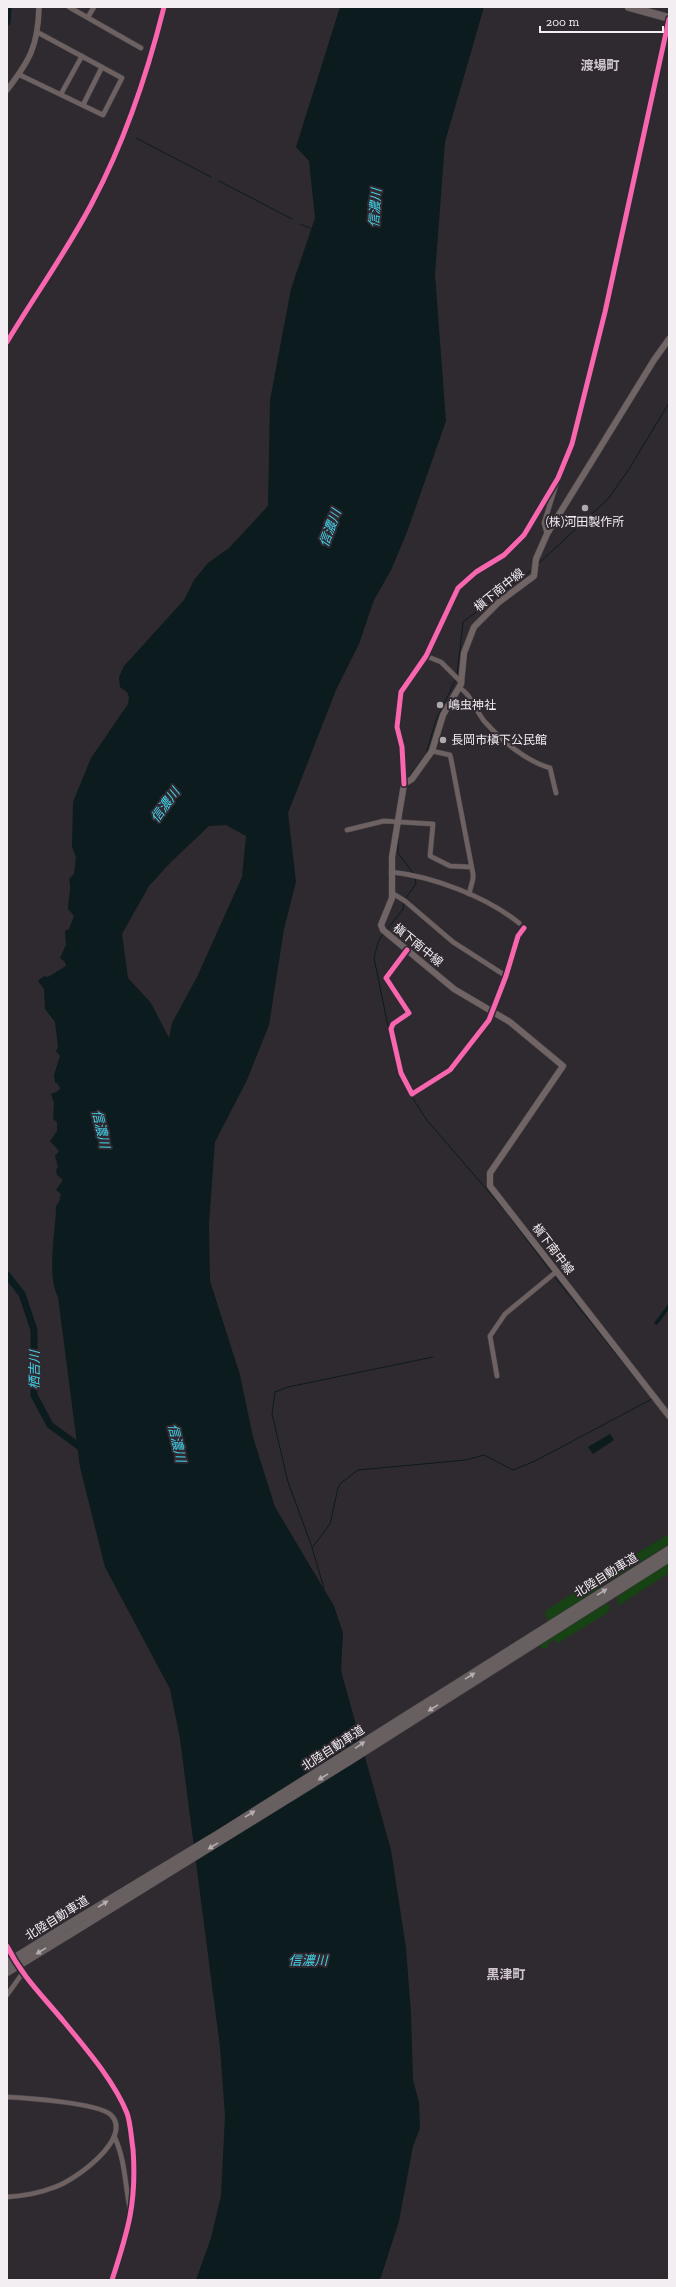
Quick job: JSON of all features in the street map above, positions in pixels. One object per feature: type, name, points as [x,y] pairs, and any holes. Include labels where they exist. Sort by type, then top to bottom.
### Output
[{"type":"highway","points":[[629,7],[667,18]]},
{"type":"highway","name":"北陸自動車道","points":[[7,1972],[349,1762],[669,1550]]},
{"type":"highway","name":"北陸自動車道","points":[[7,1963],[535,1638],[669,1558]]},
{"type":"main road","name":"槇下南中線","points":[[669,339],[654,360],[548,534],[536,559],[534,576],[499,602],[474,627],[464,653],[460,686],[443,715],[432,751],[412,779],[404,784],[397,823],[391,872],[391,902],[382,919],[381,928],[454,989],[516,1027],[562,1066],[489,1178],[493,1190],[669,1416]]},
{"type":"street","points":[[7,90],[20,75],[30,56],[37,32],[39,7]]},
{"type":"street","points":[[69,7],[141,48]]},
{"type":"street","points":[[88,17],[94,7]]},
{"type":"street","points":[[7,342],[77,230],[110,166],[136,102],[164,7]]},
{"type":"street","points":[[548,534],[544,523],[558,478],[572,444],[592,369],[667,18]]},
{"type":"street","points":[[20,75],[103,115],[122,78],[37,32]]},
{"type":"street","points":[[61,94],[82,56]]},
{"type":"street","points":[[83,105],[102,67]]},
{"type":"street","points":[[404,784],[402,747],[397,727],[400,695],[426,656],[458,588],[476,572],[504,555],[516,544],[524,535],[558,478]]},
{"type":"street","points":[[426,656],[441,662],[460,686],[478,714],[493,730],[532,762],[550,768],[556,794]]},
{"type":"street","points":[[432,751],[450,755],[473,880],[469,894]]},
{"type":"street","points":[[347,830],[380,822],[426,822],[433,824],[430,856],[450,866],[471,867]]},
{"type":"street","points":[[391,872],[434,881],[469,894],[518,923]]},
{"type":"street","points":[[392,893],[405,901],[453,942],[506,976]]},
{"type":"street","points":[[407,950],[386,978],[409,1013],[393,1024],[391,1029],[401,1073],[412,1094],[447,1072],[455,1064],[492,1012],[506,976],[518,936],[524,928]]},
{"type":"street","points":[[497,1376],[490,1336],[505,1314],[556,1272]]},
{"type":"street","points":[[7,1946],[22,1974],[84,2047],[106,2077],[126,2112],[131,2137],[134,2172],[131,2219],[112,2280]]},
{"type":"street","points":[[7,1995],[22,1974]]},
{"type":"street","points":[[7,2097],[53,2100],[106,2112],[115,2120],[115,2138],[125,2174],[131,2219]]},
{"type":"street","points":[[7,2197],[39,2192],[65,2183],[84,2170],[115,2138]]},
{"type":"green space","points":[[669,1534],[669,1544],[605,1584],[601,1575]]},
{"type":"green space","points":[[669,1561],[669,1573],[618,1606],[617,1597]]},
{"type":"green space","points":[[594,1580],[599,1580],[602,1587],[548,1621],[545,1613],[547,1610]]},
{"type":"green space","points":[[608,1603],[610,1608],[607,1613],[558,1643],[553,1640],[548,1643],[548,1648],[544,1649],[538,1645]]},
{"type":"water","name":"信濃川","points":[[340,7],[484,7],[445,142],[435,275],[446,421],[407,532],[391,570],[374,600],[359,644],[336,690],[288,813],[296,882],[284,929],[269,1025],[247,1080],[215,1142],[209,1224],[210,1281],[240,1375],[253,1437],[275,1507],[334,1606],[343,1633],[341,1671],[391,1850],[406,1948],[411,2014],[413,2080],[419,2102],[420,2128],[413,2146],[399,2221],[380,2280],[196,2280],[211,2238],[221,2196],[225,2116],[220,2047],[180,1739],[170,1689],[105,1567],[80,1467],[58,1297],[54,1287],[52,1265],[56,1206],[59,1202],[61,1194],[56,1190],[63,1180],[57,1175],[56,1170],[58,1167],[55,1156],[59,1151],[50,1141],[57,1131],[57,1122],[53,1119],[54,1103],[51,1094],[58,1091],[60,1088],[57,1083],[55,1083],[54,1075],[60,1056],[56,1051],[58,1047],[55,1022],[45,1009],[44,989],[38,981],[44,976],[48,977],[66,966],[65,962],[60,958],[66,945],[65,931],[69,929],[74,916],[68,909],[70,890],[69,879],[74,874],[76,858],[72,846],[73,802],[91,758],[128,704],[129,697],[127,692],[120,687],[119,677],[124,666],[184,600],[194,580],[208,563],[229,548],[268,506],[270,400],[291,289],[315,218],[309,161],[296,147]],"holes":[[[226,825],[246,836],[242,877],[197,977],[172,1023],[169,1038],[151,1003],[128,978],[122,934],[149,886],[171,862],[209,826]]]},
{"type":"water","points":[[669,1303],[669,1309],[657,1325],[654,1323]]},
{"type":"water","points":[[610,1434],[614,1440],[593,1454],[588,1447]]},
{"type":"waterway","name":"栖吉川","points":[[7,22],[8,7]]},
{"type":"waterway","points":[[136,138],[211,177]]},
{"type":"waterway","points":[[219,181],[292,219]]},
{"type":"waterway","points":[[300,224],[312,229]]},
{"type":"waterway","points":[[538,564],[608,499],[629,469],[669,403]]},
{"type":"waterway","points":[[457,676],[463,622],[533,569]]},
{"type":"waterway","points":[[408,778],[426,754],[436,720],[456,679]]},
{"type":"waterway","points":[[401,819],[404,802]]},
{"type":"waterway","points":[[398,838],[398,853],[413,873]]},
{"type":"waterway","points":[[405,899],[416,884],[415,878]]},
{"type":"waterway","points":[[386,931],[403,909],[404,902]]},
{"type":"waterway","points":[[383,934],[378,942],[374,958],[397,1070]]},
{"type":"waterway","points":[[398,1075],[426,1119],[506,1212],[552,1273]]},
{"type":"waterway","name":"栖吉川","points":[[7,1275],[22,1294],[34,1330],[34,1395],[50,1425],[84,1450]]},
{"type":"waterway","points":[[554,1276],[648,1394]]},
{"type":"waterway","points":[[312,1547],[288,1482],[272,1414],[275,1392],[288,1387],[433,1357]]},
{"type":"waterway","points":[[324,1588],[312,1548],[330,1524],[338,1488],[341,1483],[358,1470],[466,1460],[484,1455],[513,1470],[535,1461],[652,1399]]},
{"type":"cycle path","points":[[7,342],[72,238],[104,180],[134,107],[150,58],[164,7]]},
{"type":"cycle path","points":[[404,784],[402,747],[397,727],[401,692],[426,656],[458,588],[476,572],[504,555],[524,535],[558,478],[572,444],[605,312],[669,19]]},
{"type":"cycle path","points":[[407,950],[386,978],[409,1013],[393,1024],[391,1029],[401,1073],[412,1094],[450,1070],[489,1020],[506,976],[518,936],[524,928]]},
{"type":"cycle path","points":[[7,1946],[20,1968],[99,2066],[115,2089],[127,2113],[133,2149],[134,2185],[127,2231],[112,2280]]},
{"type":"place","name":"(株)河田製作所","points":[[585,508]]},
{"type":"place","name":"嶋虫神社","points":[[440,705]]},
{"type":"place","name":"長岡市槇下公民館","points":[[443,740]]},
{"type":"district","name":"渡場町","points":[[600,65]]},
{"type":"district","name":"黒津町","points":[[506,1974]]}]
